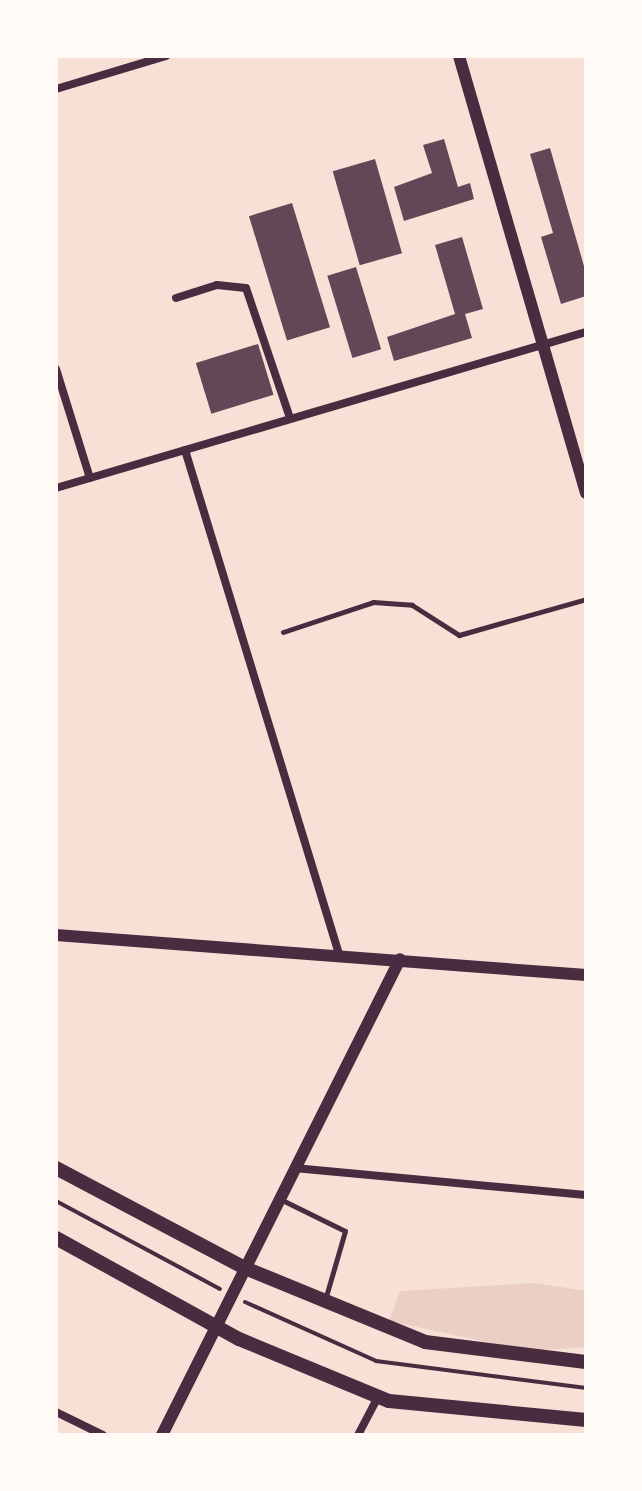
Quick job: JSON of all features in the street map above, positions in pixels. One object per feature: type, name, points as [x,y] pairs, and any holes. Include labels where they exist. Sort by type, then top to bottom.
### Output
[{"type":"main road","points":[[56,1168],[245,1268],[425,1342],[586,1362]]},
{"type":"main road","points":[[56,1238],[216,1326],[378,1397],[471,1414],[586,1420]]},
{"type":"street","points":[[56,89],[166,56]]},
{"type":"street","points":[[459,56],[586,493]]},
{"type":"street","points":[[176,298],[217,285],[246,288],[290,418]]},
{"type":"street","points":[[56,488],[586,332]]},
{"type":"street","points":[[56,369],[90,478]]},
{"type":"street","points":[[185,450],[339,954]]},
{"type":"street","points":[[56,935],[586,975]]},
{"type":"street","points":[[162,1435],[400,959]]},
{"type":"street","points":[[294,1168],[586,1195]]},
{"type":"street","points":[[358,1435],[378,1397]]},
{"type":"street","points":[[56,1412],[103,1435]]},
{"type":"lane","points":[[283,632],[373,602],[412,605],[459,635],[586,599]]},
{"type":"lane","points":[[279,1199],[345,1231],[325,1301]]},
{"type":"path","points":[[56,1201],[231,1295],[376,1361],[586,1388]]},
{"type":"shaded area","points":[[535,1283],[586,1291],[586,1347],[528,1351],[389,1321],[400,1291]]},
{"type":"building","points":[[444,139],[458,187],[470,183],[474,199],[404,221],[394,187],[432,173],[423,145]]},
{"type":"building","points":[[550,148],[586,273],[586,296],[561,304],[541,237],[553,233],[530,154]]},
{"type":"building","points":[[375,159],[402,253],[360,265],[333,171]]},
{"type":"building","points":[[292,203],[330,327],[287,340],[249,216]]},
{"type":"building","points":[[462,237],[483,309],[465,314],[472,338],[394,361],[387,337],[455,314],[435,245]]},
{"type":"building","points":[[356,267],[381,349],[352,358],[327,276]]},
{"type":"building","points":[[258,344],[273,395],[211,414],[196,363]]}]
